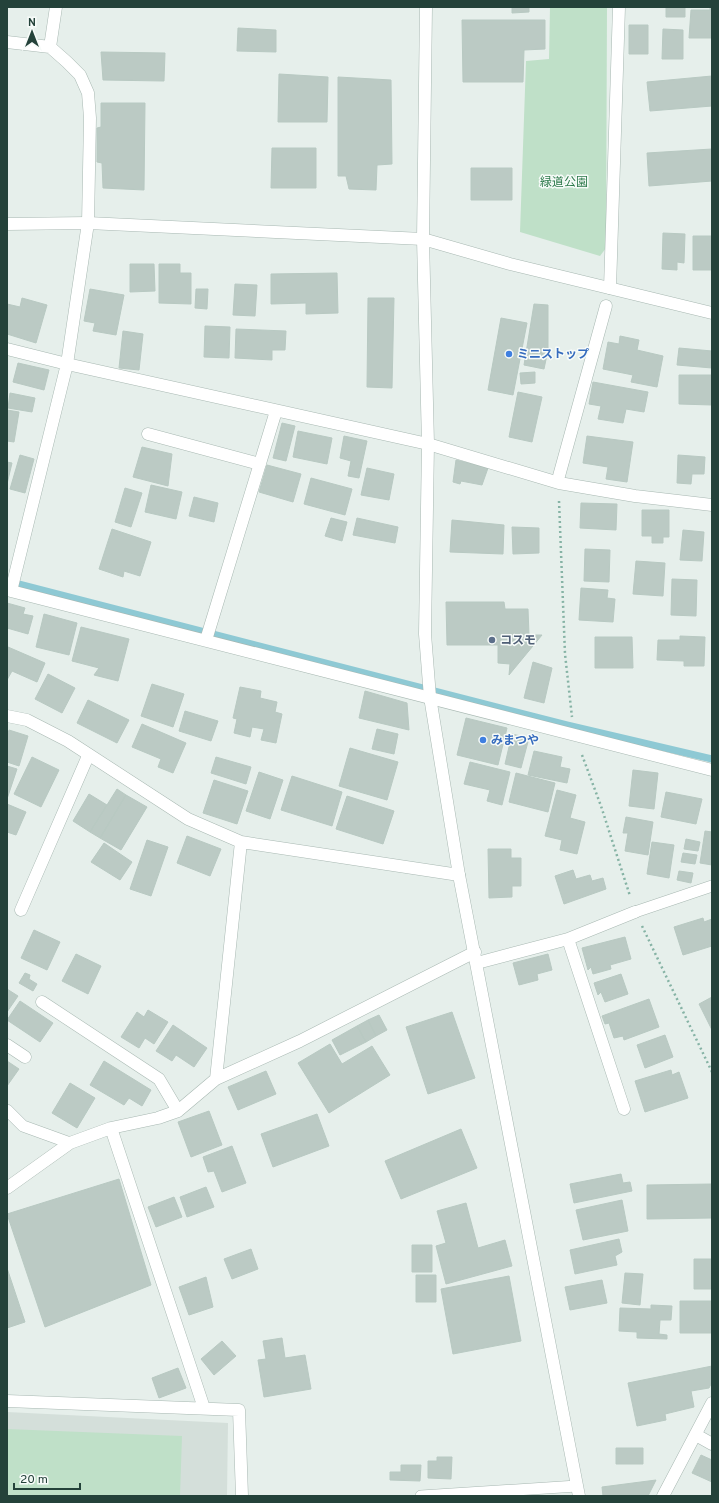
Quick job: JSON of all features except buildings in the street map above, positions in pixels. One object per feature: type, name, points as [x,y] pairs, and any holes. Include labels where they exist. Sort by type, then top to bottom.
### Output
[{"type":"street","points":[[50,47],[56,7]]},
{"type":"street","points":[[426,7],[423,240],[428,444],[425,634],[430,697],[459,875],[578,1491]]},
{"type":"street","points":[[610,288],[620,7]]},
{"type":"street","points":[[7,42],[50,47],[80,75],[88,93],[90,118],[88,222],[67,364],[9,590],[712,770]]},
{"type":"street","points":[[7,224],[88,222],[423,240],[510,264],[712,313]]},
{"type":"street","points":[[559,476],[606,306]]},
{"type":"street","points":[[7,349],[67,364],[428,444],[559,483],[635,496],[712,504]]},
{"type":"street","points":[[207,640],[276,411]]},
{"type":"street","points":[[148,434],[260,464]]},
{"type":"street","points":[[7,716],[27,720],[68,742],[188,819],[241,842],[459,875]]},
{"type":"street","points":[[21,910],[88,756]]},
{"type":"street","points":[[216,1079],[241,842]]},
{"type":"street","points":[[7,1188],[70,1143],[111,1128],[158,1118],[178,1111],[216,1079],[476,958],[568,940],[635,912]]},
{"type":"street","points":[[568,940],[624,1109]]},
{"type":"street","points":[[42,1002],[159,1079],[178,1111]]},
{"type":"street","points":[[7,1045],[25,1057]]},
{"type":"street","points":[[111,1128],[204,1408]]},
{"type":"street","points":[[7,1401],[239,1410],[242,1496]]},
{"type":"street","points":[[663,1496],[712,1403]]},
{"type":"street","points":[[696,1435],[712,1444]]},
{"type":"lane","points":[[635,912],[712,886]]},
{"type":"lane","points":[[7,1110],[23,1126],[70,1143]]},
{"type":"lane","points":[[421,1496],[578,1491]]},
{"type":"path","points":[[559,498],[565,654],[571,713]]},
{"type":"path","points":[[580,752],[601,806],[635,912],[712,1072]]},
{"type":"shaded area","points":[[7,1412],[228,1423],[227,1496],[7,1496]]},
{"type":"green space","name":"緑道公園","points":[[550,7],[607,7],[606,248],[600,256],[520,232],[526,61],[549,59]]},
{"type":"green space","points":[[7,1429],[182,1436],[180,1496],[7,1496]]},
{"type":"waterway","points":[[7,581],[567,725],[712,759]]},
{"type":"place","name":"ミニストップ","points":[[509,354]]},
{"type":"place","name":"コスモ","points":[[492,640]]},
{"type":"place","name":"みまつや","points":[[483,740]]}]
